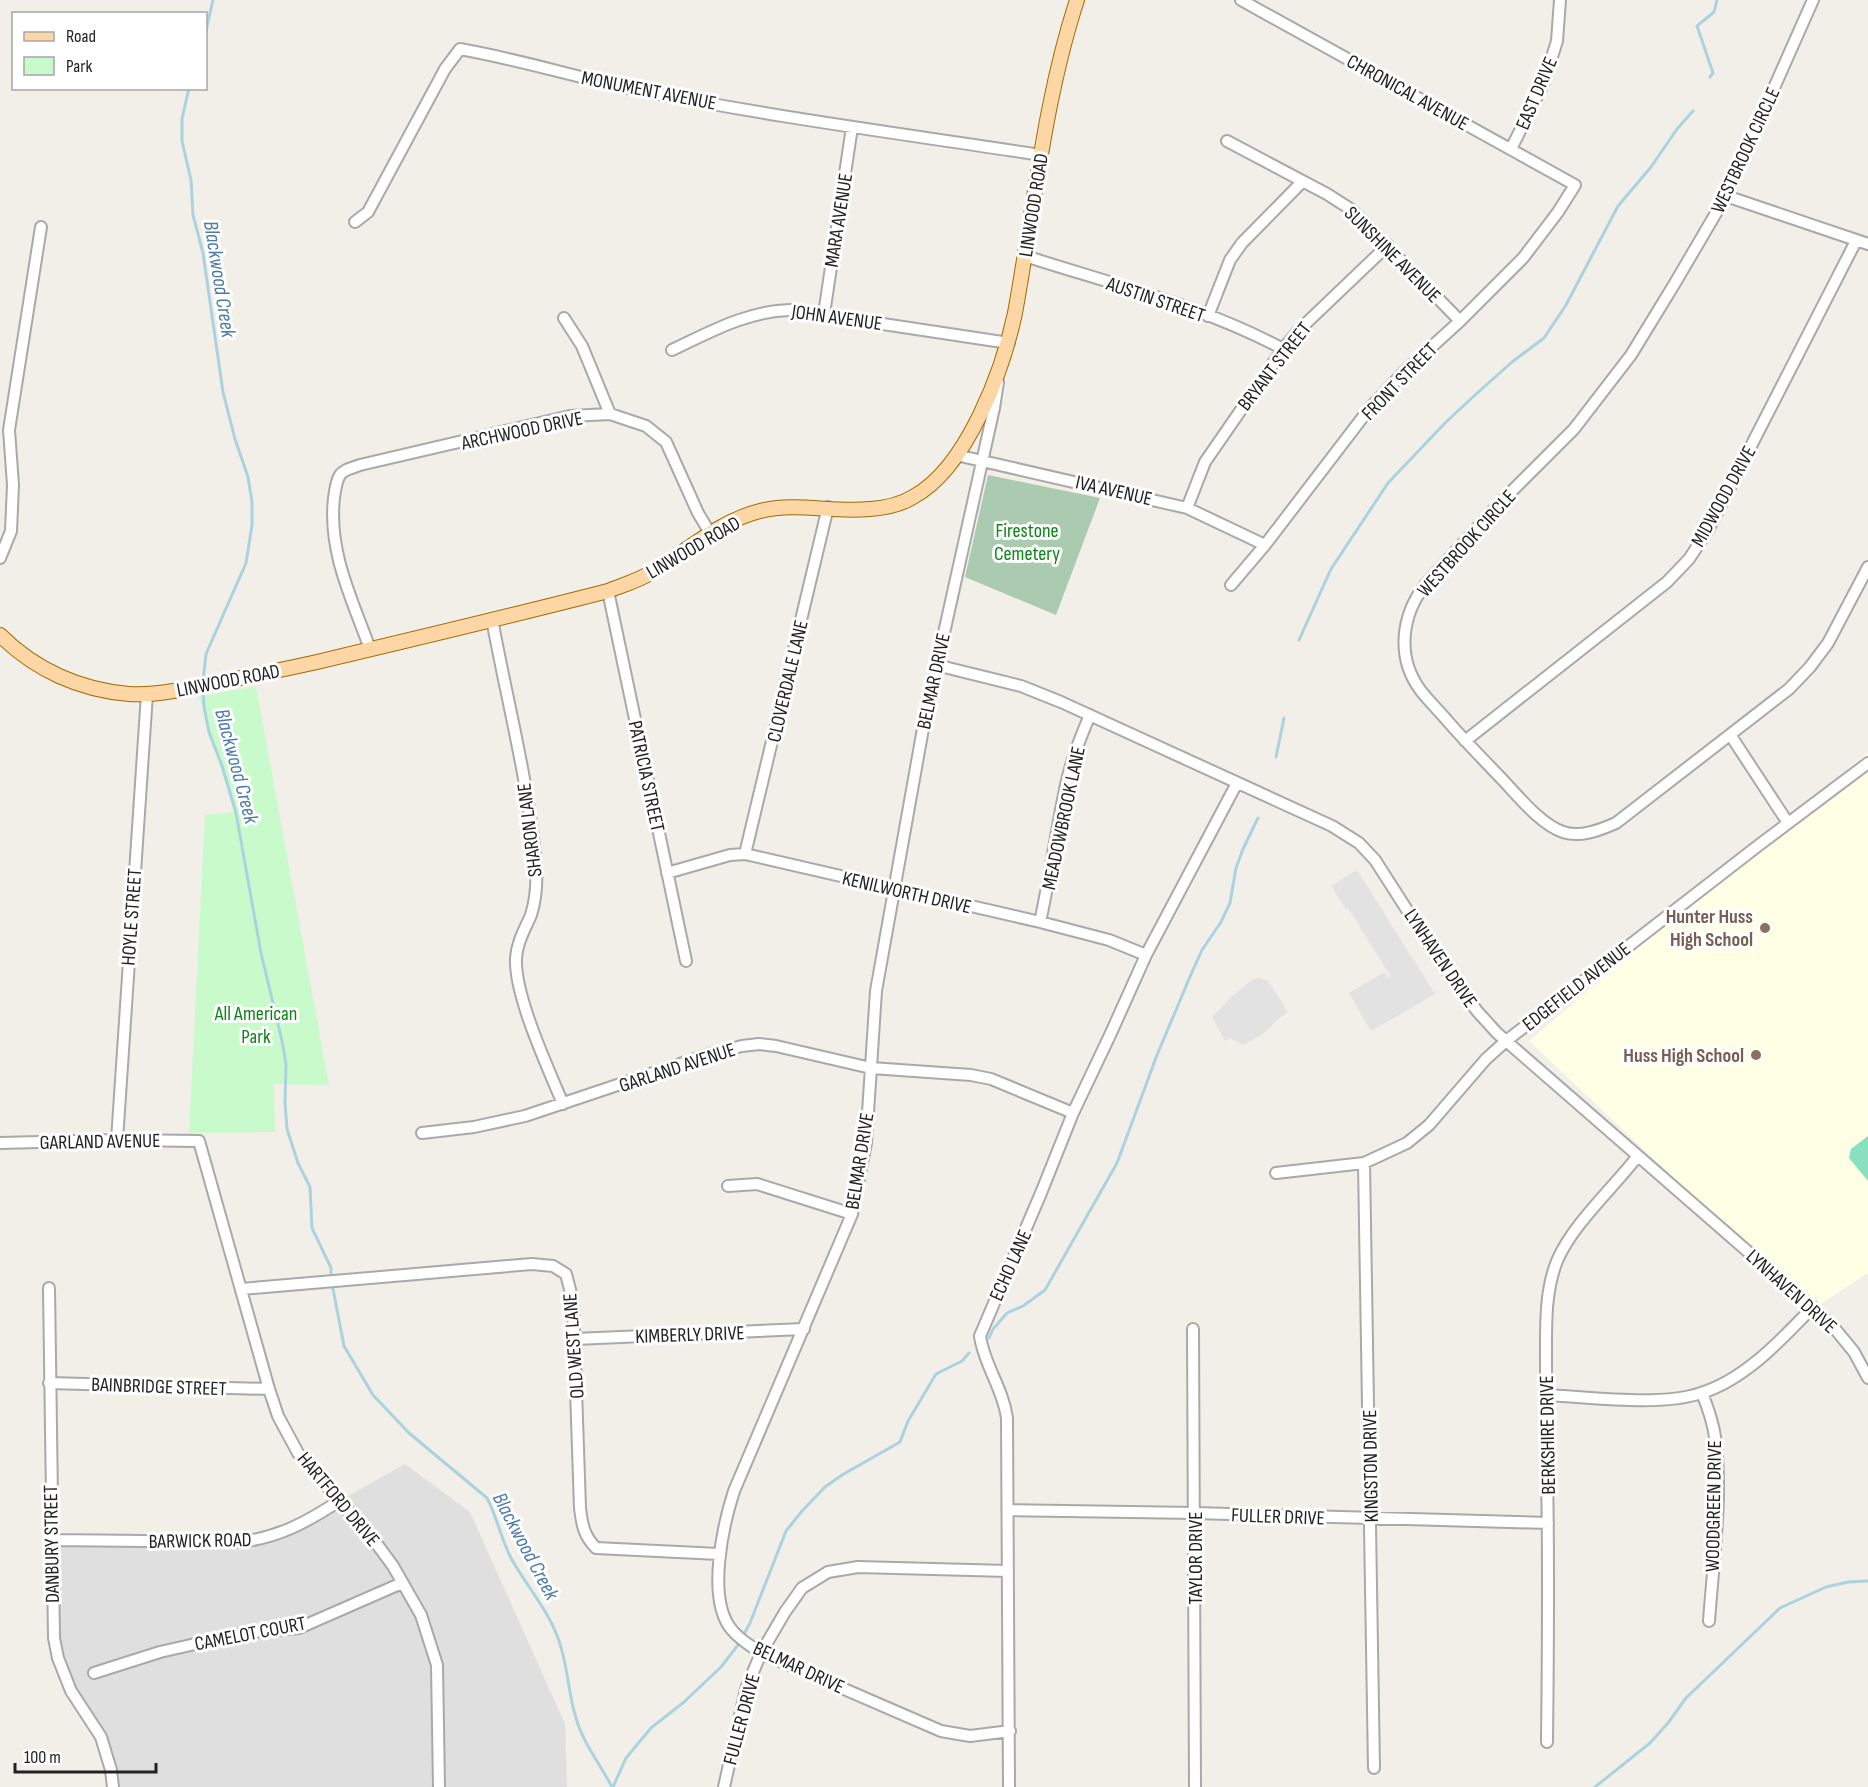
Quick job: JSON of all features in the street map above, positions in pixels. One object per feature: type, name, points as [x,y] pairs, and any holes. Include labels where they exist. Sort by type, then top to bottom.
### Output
[{"type":"main road","name":"LINWOOD ROAD","points":[[0,636],[36,664],[69,681],[104,690],[147,694],[186,689],[370,649],[608,591],[651,573],[710,533],[736,519],[760,511],[781,507],[867,510],[897,504],[914,497],[929,486],[956,455],[982,409],[999,373],[1009,343],[1041,155],[1063,43],[1077,0]]},
{"type":"street","name":"CHRONICAL AVENUE","points":[[1241,0],[1575,185]]},
{"type":"street","name":"EAST DRIVE","points":[[1511,149],[1544,82],[1557,41],[1560,0]]},
{"type":"street","name":"WESTBROOK CIRCLE","points":[[1813,0],[1726,196],[1615,378],[1574,429],[1498,505],[1425,585],[1413,603],[1405,622],[1404,635],[1409,666],[1420,690],[1465,741],[1544,821],[1566,833],[1577,834],[1602,829],[1616,823],[1789,689],[1828,643],[1868,567]]},
{"type":"street","name":"MONUMENT AVENUE","points":[[355,222],[368,212],[445,69],[460,49],[495,55],[627,88],[852,127],[1041,155]]},
{"type":"street","name":"MARA AVENUE","points":[[824,314],[852,127]]},
{"type":"street","name":"SUNSHINE AVENUE","points":[[1227,141],[1352,210],[1460,321]]},
{"type":"street","points":[[1208,316],[1230,260],[1242,243],[1302,182]]},
{"type":"street","name":"FRONT STREET","points":[[1231,585],[1265,545],[1369,409],[1404,372],[1460,321],[1523,258],[1558,212],[1575,185]]},
{"type":"street","points":[[1726,196],[1868,244]]},
{"type":"street","points":[[0,558],[11,531],[13,485],[9,430],[41,227]]},
{"type":"street","name":"MIDWOOD DRIVE","points":[[1465,741],[1667,582],[1689,559],[1708,530],[1856,241]]},
{"type":"street","name":"BRYANT STREET","points":[[1187,508],[1205,462],[1283,349],[1298,331],[1388,245]]},
{"type":"street","name":"AUSTIN STREET","points":[[1025,256],[1250,331],[1283,349]]},
{"type":"street","name":"JOHN AVENUE","points":[[672,350],[760,312],[790,310],[1009,343]]},
{"type":"street","points":[[564,318],[582,346],[610,414]]},
{"type":"street","name":"BELMAR DRIVE","points":[[999,373],[983,461],[936,665],[876,991],[866,1143],[852,1214],[734,1491],[726,1514],[719,1554],[719,1595],[730,1629],[761,1653],[941,1731],[970,1736],[1010,1731]]},
{"type":"street","name":"ARCHWOOD DRIVE","points":[[370,649],[341,570],[333,533],[338,477],[344,471],[360,465],[570,416],[610,414],[645,426],[666,442],[698,513],[710,533]]},
{"type":"street","name":"IVA AVENUE","points":[[956,455],[1187,508],[1265,545]]},
{"type":"street","name":"CLOVERDALE LANE","points":[[745,854],[828,507]]},
{"type":"street","name":"PATRICIA STREET","points":[[608,591],[686,961]]},
{"type":"street","name":"SHARON LANE","points":[[492,619],[528,803],[537,874],[532,912],[518,944],[516,959],[518,977],[535,1034],[563,1104]]},
{"type":"street","name":"LYNHAVEN DRIVE","points":[[936,665],[1021,686],[1090,715],[1348,835],[1367,850],[1441,963],[1477,1011],[1506,1041],[1637,1157],[1814,1307],[1854,1352],[1868,1378]]},
{"type":"street","name":"HOYLE STREET","points":[[117,1140],[147,694]]},
{"type":"street","name":"MEADOWBROOK LANE","points":[[1040,922],[1066,784],[1076,748],[1090,715]]},
{"type":"street","points":[[1731,736],[1788,823]]},
{"type":"street","name":"EDGEFIELD AVENUE","points":[[1276,1173],[1364,1163],[1407,1143],[1429,1125],[1486,1059],[1506,1041],[1868,763]]},
{"type":"street","name":"ECHO LANE","points":[[1009,1787],[1008,1433],[1005,1400],[992,1377],[981,1347],[980,1335],[1073,1113],[1112,1033],[1146,955],[1237,783]]},
{"type":"street","name":"KENILWORTH DRIVE","points":[[667,873],[730,855],[745,854],[1040,922],[1109,940],[1146,955]]},
{"type":"street","name":"GARLAND AVENUE","points":[[422,1133],[474,1127],[563,1104],[710,1054],[759,1044],[871,1068],[971,1075],[991,1079],[1073,1113]]},
{"type":"street","name":"GARLAND AVENUE","points":[[0,1143],[117,1140],[199,1141]]},
{"type":"street","name":"HARTFORD DRIVE","points":[[199,1141],[278,1416],[298,1453],[380,1547],[421,1615],[435,1655],[439,1682],[439,1787]]},
{"type":"street","name":"BERKSHIRE DRIVE","points":[[1547,1742],[1546,1319],[1549,1289],[1557,1260],[1582,1222],[1637,1157]]},
{"type":"street","name":"KINGSTON DRIVE","points":[[1364,1163],[1374,1768]]},
{"type":"street","points":[[728,1186],[757,1184],[852,1214]]},
{"type":"street","name":"OLD WEST LANE","points":[[240,1289],[532,1264],[553,1266],[566,1274],[573,1301],[580,1508],[586,1538],[596,1548],[719,1554]]},
{"type":"street","name":"DANBURY STREET","points":[[49,1288],[54,1638],[58,1658],[71,1691],[101,1737],[111,1770],[113,1787]]},
{"type":"street","points":[[1546,1395],[1656,1400],[1686,1398],[1702,1393],[1727,1382],[1757,1361],[1814,1307]]},
{"type":"street","name":"KIMBERLY DRIVE","points":[[575,1339],[804,1329]]},
{"type":"street","name":"TAYLOR DRIVE","points":[[1193,1329],[1195,1787]]},
{"type":"street","name":"BAINBRIDGE STREET","points":[[49,1383],[269,1389]]},
{"type":"street","name":"WOODGREEN DRIVE","points":[[1702,1393],[1711,1415],[1717,1463],[1709,1620]]},
{"type":"street","name":"BARWICK ROAD","points":[[51,1540],[239,1542],[258,1540],[271,1537],[317,1516],[339,1501]]},
{"type":"street","name":"FULLER DRIVE","points":[[1008,1510],[1548,1523]]},
{"type":"street","name":"FULLER DRIVE","points":[[724,1787],[746,1689],[761,1653],[802,1588],[828,1572],[843,1569],[868,1567],[1008,1571]]},
{"type":"street","name":"CAMELOT COURT","points":[[94,1673],[160,1652],[195,1644],[251,1632],[299,1628],[402,1583]]},
{"type":"shaded area","name":"Hunter Huss High School","points":[[1868,752],[1868,1273],[1813,1309],[1529,1041]]},
{"type":"shaded area","points":[[1357,870],[1435,994],[1371,1031],[1349,993],[1385,972],[1389,978],[1391,977],[1348,908],[1346,909],[1331,886]]},
{"type":"shaded area","points":[[1260,978],[1268,981],[1288,1012],[1263,1034],[1243,1045],[1230,1038],[1225,1041],[1212,1017],[1253,979]]},
{"type":"shaded area","points":[[405,1464],[470,1512],[565,1724],[567,1787],[113,1787],[111,1770],[58,1658],[51,1540],[258,1540],[339,1501]]},
{"type":"green space","name":"Firestone Cemetery","points":[[988,475],[1100,498],[1056,615],[965,577]]},
{"type":"green space","name":"All American Park","points":[[256,686],[329,1085],[274,1084],[275,1132],[189,1133],[205,815],[235,812],[198,697]]},
{"type":"green space","points":[[1868,1136],[1868,1181],[1849,1158],[1851,1149]]},
{"type":"waterway","name":"Blackwood Creek","points":[[207,27],[213,0]]},
{"type":"waterway","points":[[1710,77],[1713,73],[1697,26],[1714,12],[1717,0]]},
{"type":"waterway","name":"Blackwood Creek","points":[[189,90],[182,119],[182,141],[191,180],[193,215],[203,253],[223,392],[248,477],[252,502],[252,525],[246,563],[206,654],[203,681]]},
{"type":"waterway","points":[[1299,640],[1331,569],[1388,483],[1446,422],[1512,362],[1544,338],[1566,305],[1618,206],[1693,111]]},
{"type":"waterway","name":"Blackwood Creek","points":[[203,691],[209,732],[236,813],[261,953],[282,1041],[286,1064],[287,1129],[298,1163],[310,1187],[312,1228],[331,1268],[331,1274]]},
{"type":"waterway","points":[[1276,757],[1284,718]]},
{"type":"waterway","points":[[989,1338],[993,1329],[1007,1313],[1023,1306],[1045,1290],[1117,1163],[1157,1055],[1192,972],[1202,950],[1221,922],[1230,903],[1236,868],[1258,818]]},
{"type":"waterway","name":"Blackwood Creek","points":[[333,1289],[344,1346],[373,1395],[409,1433],[487,1498],[511,1558],[554,1629],[562,1650],[573,1709],[579,1727],[612,1787]]},
{"type":"waterway","points":[[613,1787],[626,1758],[651,1728],[684,1702],[721,1667],[738,1645],[750,1623],[786,1531],[802,1511],[825,1487],[842,1475],[900,1442],[908,1421],[936,1374],[962,1361],[969,1353]]},
{"type":"waterway","points":[[1595,1787],[1650,1743],[1686,1698],[1780,1608],[1826,1587],[1848,1582],[1868,1581]]},
{"type":"place","name":"Hunter Huss High School","points":[[1765,928]]},
{"type":"place","name":"Huss High School","points":[[1756,1055]]}]
